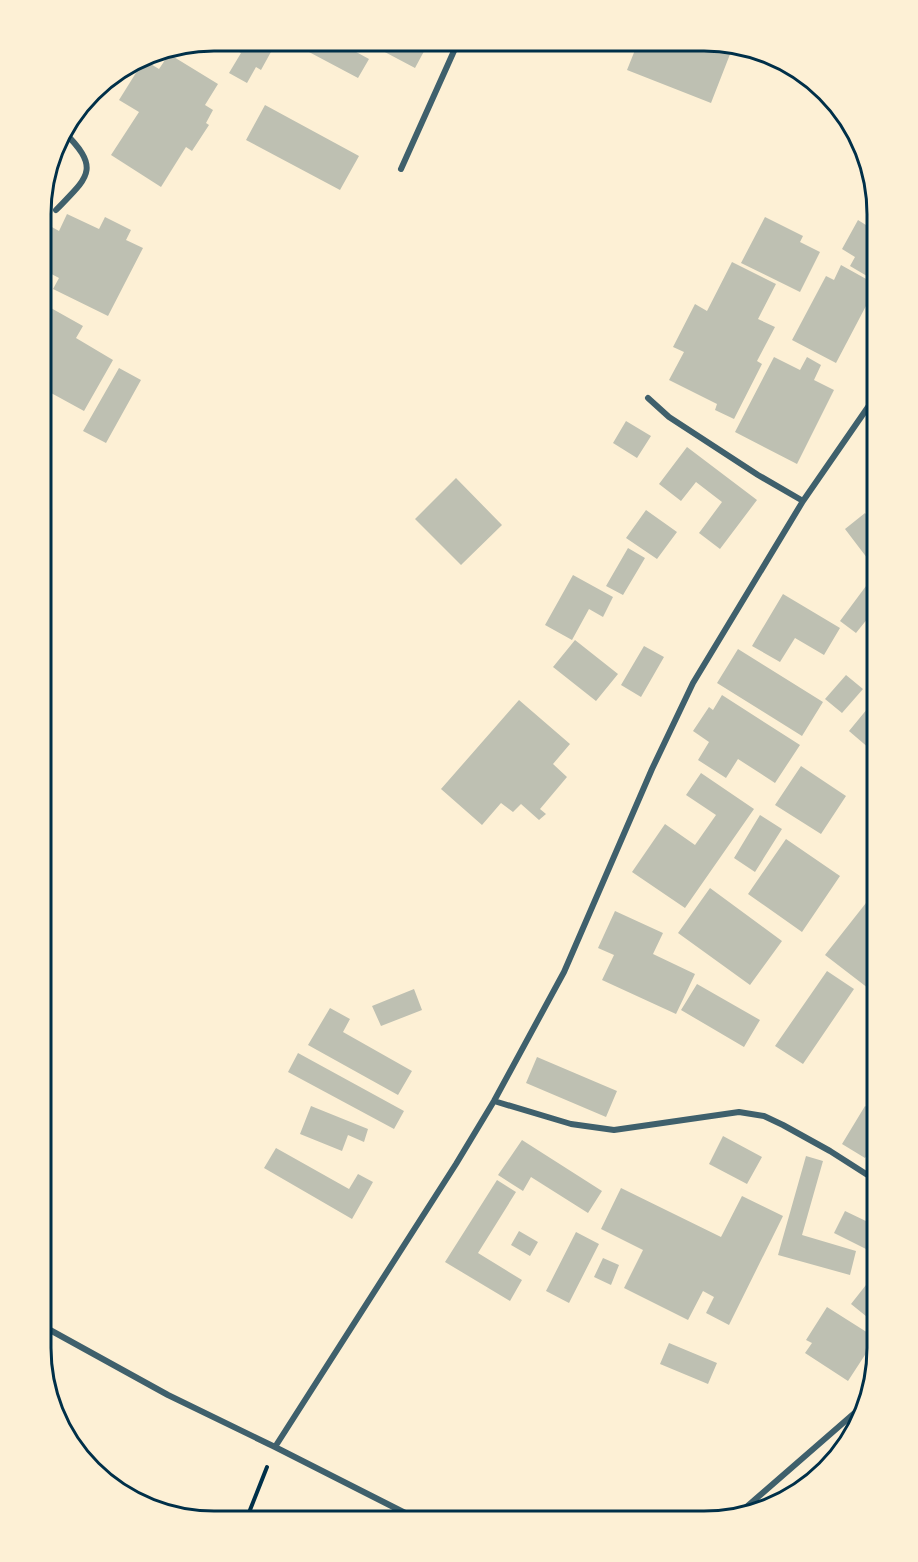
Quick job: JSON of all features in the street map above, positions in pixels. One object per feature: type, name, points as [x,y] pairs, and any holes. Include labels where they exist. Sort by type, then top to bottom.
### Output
[{"type":"street","points":[[401,169],[454,51]]},
{"type":"street","points":[[56,210],[84,181],[88,167],[85,157],[70,138]]},
{"type":"street","points":[[648,398],[669,417],[802,501]]},
{"type":"street","points":[[275,1447],[494,1101],[564,972],[652,769],[693,683],[802,501],[867,409]]},
{"type":"street","points":[[494,1101],[571,1124],[614,1130],[740,1112],[764,1116],[867,1175]]},
{"type":"street","points":[[51,1331],[168,1395],[401,1511]]},
{"type":"street","points":[[749,1504],[853,1415]]},
{"type":"path","points":[[250,1511],[275,1447]]},
{"type":"building","points":[[237,51],[271,51],[261,70],[256,67],[247,83],[229,73],[241,53]]},
{"type":"building","points":[[307,51],[354,51],[369,59],[358,78]]},
{"type":"building","points":[[383,51],[424,51],[415,68]]},
{"type":"building","points":[[635,51],[730,53],[711,103],[627,70]]},
{"type":"building","points":[[173,57],[218,84],[205,105],[213,110],[206,123],[209,125],[192,151],[186,147],[161,187],[111,155],[139,112],[119,100],[137,71],[151,64],[159,69],[166,59]]},
{"type":"building","points":[[265,105],[359,156],[340,190],[246,140]]},
{"type":"building","points":[[67,214],[99,229],[105,217],[131,230],[126,240],[143,248],[108,316],[53,289],[59,278],[51,274],[51,227],[59,231]]},
{"type":"building","points":[[765,217],[803,236],[800,242],[820,252],[800,292],[741,263]]},
{"type":"building","points":[[858,220],[867,226],[867,276],[850,266],[855,257],[842,249]]},
{"type":"building","points":[[732,262],[776,284],[758,319],[775,327],[757,361],[762,364],[734,419],[715,410],[717,404],[669,380],[684,352],[673,347],[695,304],[707,311]]},
{"type":"building","points":[[841,265],[867,279],[867,304],[836,363],[792,340],[826,276],[834,280]]},
{"type":"building","points":[[51,308],[83,326],[76,338],[113,360],[84,411],[51,393]]},
{"type":"building","points":[[774,357],[800,370],[807,357],[821,365],[814,380],[834,390],[797,464],[735,432]]},
{"type":"building","points":[[119,368],[141,380],[106,443],[83,431]]},
{"type":"building","points":[[626,421],[651,436],[637,458],[613,443]]},
{"type":"building","points":[[687,447],[757,500],[720,549],[699,533],[722,502],[696,482],[681,501],[659,484]]},
{"type":"building","points":[[456,478],[502,525],[461,565],[415,519]]},
{"type":"building","points":[[646,510],[677,532],[657,559],[626,538]]},
{"type":"building","points":[[865,513],[867,516],[867,558],[845,529]]},
{"type":"building","points":[[628,548],[645,558],[623,595],[606,586]]},
{"type":"building","points":[[573,575],[613,597],[603,617],[589,609],[572,640],[545,625]]},
{"type":"building","points":[[867,585],[867,619],[856,633],[840,621]]},
{"type":"building","points":[[783,594],[840,628],[824,655],[795,638],[780,662],[752,646]]},
{"type":"building","points":[[575,640],[618,674],[596,701],[553,667]]},
{"type":"building","points":[[644,646],[664,657],[641,697],[621,685]]},
{"type":"building","points":[[738,649],[823,702],[802,736],[717,683]]},
{"type":"building","points":[[846,675],[863,689],[842,713],[825,699]]},
{"type":"building","points":[[722,695],[800,745],[775,783],[738,759],[726,778],[698,760],[709,742],[693,731],[709,707],[713,710]]},
{"type":"building","points":[[519,700],[570,744],[553,764],[567,777],[540,809],[546,814],[539,820],[521,804],[513,812],[501,803],[482,825],[441,789]]},
{"type":"building","points":[[867,709],[867,746],[849,731]]},
{"type":"building","points":[[801,766],[846,796],[821,834],[775,805]]},
{"type":"building","points":[[701,773],[754,809],[685,908],[632,872],[665,824],[695,845],[716,815],[686,795]]},
{"type":"building","points":[[760,815],[782,829],[755,872],[734,858]]},
{"type":"building","points":[[786,839],[840,876],[802,932],[748,894]]},
{"type":"building","points":[[710,888],[782,941],[750,985],[678,933]]},
{"type":"building","points":[[867,902],[867,987],[825,955]]},
{"type":"building","points":[[615,911],[663,933],[653,954],[695,974],[676,1014],[602,980],[614,955],[598,948]]},
{"type":"building","points":[[827,971],[854,989],[803,1064],[775,1046]]},
{"type":"building","points":[[697,984],[760,1020],[744,1047],[681,1010]]},
{"type":"building","points":[[414,989],[422,1010],[381,1026],[372,1006]]},
{"type":"building","points":[[330,1008],[350,1019],[343,1032],[412,1071],[398,1095],[308,1045]]},
{"type":"building","points":[[298,1053],[404,1111],[394,1129],[288,1072]]},
{"type":"building","points":[[537,1057],[617,1091],[606,1117],[526,1083]]},
{"type":"building","points":[[311,1106],[368,1129],[364,1142],[348,1135],[342,1151],[300,1134]]},
{"type":"building","points":[[865,1106],[867,1107],[867,1155],[865,1158],[842,1144]]},
{"type":"building","points":[[723,1136],[762,1157],[747,1184],[709,1164]]},
{"type":"building","points":[[522,1140],[602,1191],[588,1213],[531,1177],[523,1191],[498,1175]]},
{"type":"building","points":[[276,1148],[349,1189],[358,1174],[373,1182],[352,1219],[264,1168]]},
{"type":"building","points":[[806,1156],[823,1161],[802,1235],[856,1251],[850,1275],[778,1255]]},
{"type":"building","points":[[497,1180],[516,1192],[478,1253],[522,1280],[510,1301],[445,1262]]},
{"type":"building","points":[[621,1188],[721,1237],[742,1196],[783,1216],[729,1325],[706,1313],[714,1297],[703,1291],[688,1320],[624,1288],[643,1250],[601,1229]]},
{"type":"building","points":[[845,1211],[867,1222],[866,1249],[834,1233]]},
{"type":"building","points":[[519,1231],[538,1242],[530,1256],[511,1245]]},
{"type":"building","points":[[576,1232],[599,1244],[569,1303],[546,1291]]},
{"type":"building","points":[[603,1258],[619,1265],[611,1285],[594,1277]]},
{"type":"building","points":[[867,1284],[867,1317],[851,1304]]},
{"type":"building","points":[[827,1307],[867,1332],[867,1352],[848,1381],[805,1353],[812,1343],[806,1340]]},
{"type":"building","points":[[669,1343],[717,1363],[708,1384],[660,1364]]}]
